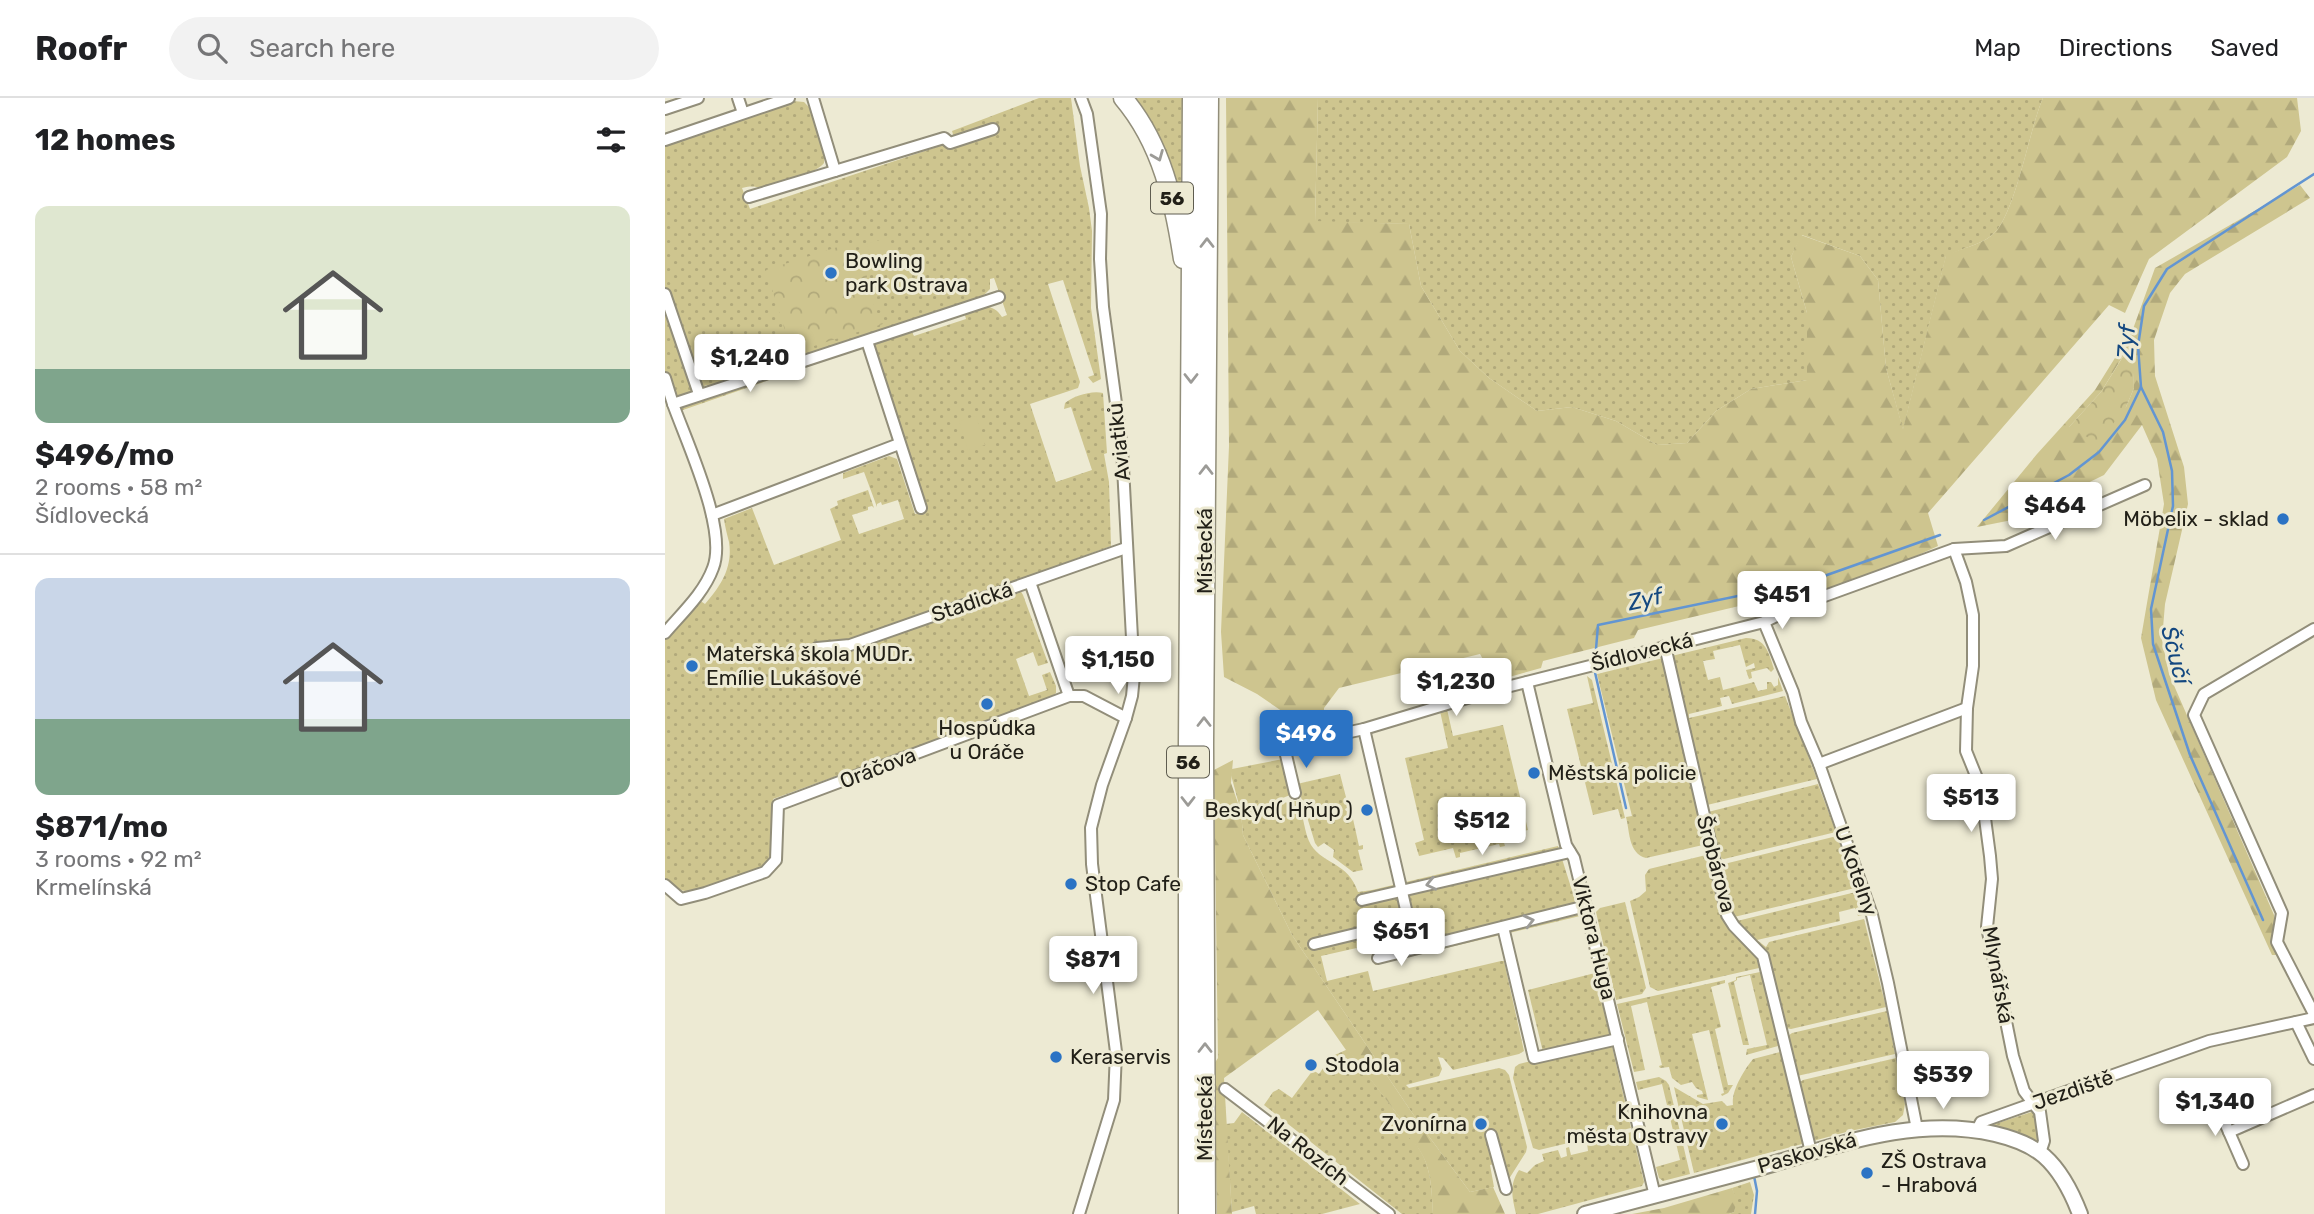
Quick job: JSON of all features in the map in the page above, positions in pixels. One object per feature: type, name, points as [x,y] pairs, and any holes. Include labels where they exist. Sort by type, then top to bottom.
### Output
[{"type":"highway","name":"56","points":[[1123,98],[1135,112],[1150,138],[1170,187],[1191,309]]},
{"type":"highway","name":"Místecká","points":[[1188,1214],[1192,98]]},
{"type":"highway","name":"Místecká","points":[[1206,1214],[1204,745],[1209,98]]},
{"type":"main road","name":"Paskovská","points":[[1585,1214],[1862,1137],[1917,1129],[1977,1130],[2014,1140],[2040,1153],[2062,1178],[2080,1214]]},
{"type":"street","points":[[665,109],[698,98]]},
{"type":"street","points":[[738,98],[743,113]]},
{"type":"street","points":[[665,139],[789,98]]},
{"type":"street","points":[[813,98],[835,171]]},
{"type":"street","name":"Aviatiků","points":[[1079,1214],[1114,1100],[1116,1052],[1090,848],[1091,828],[1102,785],[1132,696],[1134,656],[1122,448],[1103,307],[1101,214],[1087,114],[1081,98]]},
{"type":"street","points":[[749,197],[944,138],[950,143],[993,129]]},
{"type":"street","points":[[665,294],[699,394]]},
{"type":"street","points":[[673,404],[999,297]]},
{"type":"street","points":[[867,341],[921,508]]},
{"type":"street","points":[[665,378],[712,515],[717,544],[714,567],[701,592],[665,633]]},
{"type":"street","points":[[712,515],[899,444]]},
{"type":"street","name":"Šídlovecká","points":[[1296,793],[1286,755],[1289,745],[1364,729],[1487,692],[1764,622],[1818,598],[1954,549],[2006,546],[2145,485]]},
{"type":"street","name":"Stadická","points":[[817,648],[850,645],[1126,548]]},
{"type":"street","name":"Mlynářská","points":[[1954,549],[1966,582],[1973,615],[1973,666],[1966,708],[1966,751],[1981,788],[1990,856],[1992,879],[1987,927],[2013,1056],[2024,1091],[2040,1112],[2044,1140],[2040,1153]]},
{"type":"street","points":[[1030,582],[1069,696],[1084,696],[1126,718]]},
{"type":"street","name":"U Kotelny","points":[[1764,622],[1793,692],[1801,722],[1819,764],[1872,915],[1917,1129]]},
{"type":"street","points":[[2314,629],[2204,694],[2195,715],[2282,913],[2277,942],[2314,1016]]},
{"type":"street","name":"Šrobárova","points":[[1665,646],[1727,915],[1763,956],[1811,1152]]},
{"type":"street","name":"Viktora Huga","points":[[1527,682],[1566,845],[1574,858],[1586,906],[1655,1196]]},
{"type":"street","name":"Oráčova","points":[[665,885],[681,899],[765,872],[776,860],[778,805],[1069,696]]},
{"type":"street","points":[[1819,764],[1966,708]]},
{"type":"street","points":[[1364,729],[1415,948]]},
{"type":"street","points":[[1362,900],[1570,852]]},
{"type":"street","points":[[1378,958],[1586,906]]},
{"type":"street","points":[[1314,944],[1409,921]]},
{"type":"street","points":[[1503,927],[1534,1058],[1618,1039]]},
{"type":"street","name":"Jezdiště","points":[[1977,1130],[1981,1122],[2209,1041],[2314,1016]]},
{"type":"street","points":[[2296,1022],[2314,1059]]},
{"type":"street","name":"Na Rozích","points":[[1225,1089],[1389,1214]]},
{"type":"street","points":[[2229,1132],[2314,1094]]},
{"type":"street","points":[[2215,1100],[2243,1164]]},
{"type":"street","points":[[1491,1136],[1506,1189]]},
{"type":"green space","points":[[1039,98],[1071,98],[1092,231],[1091,308],[1101,379],[1093,383],[1088,377],[1094,375],[1063,280],[1048,284],[1080,382],[1078,388],[1030,404],[1056,482],[1092,470],[1071,407],[1064,409],[1065,403],[1083,394],[1103,393],[1107,453],[1104,454],[1109,482],[1111,546],[839,645],[843,652],[1020,590],[1048,663],[1038,666],[1033,652],[1016,659],[1029,696],[1047,690],[1042,675],[1050,672],[1056,693],[1049,699],[773,799],[774,838],[770,856],[758,871],[693,891],[677,889],[665,879],[665,639],[699,600],[705,604],[725,576],[730,551],[724,519],[752,508],[774,565],[841,540],[830,509],[838,505],[837,501],[868,490],[874,508],[868,507],[868,510],[852,515],[859,534],[904,519],[898,500],[882,505],[881,502],[877,507],[864,472],[843,479],[843,473],[889,456],[897,459],[915,514],[926,511],[874,347],[879,341],[911,330],[914,336],[966,319],[964,312],[980,308],[990,307],[1002,317],[1007,315],[994,278],[990,279],[990,289],[982,297],[722,385],[706,385],[695,397],[723,394],[862,348],[680,411],[675,395],[665,399],[665,144],[793,101],[804,102],[810,108],[825,153],[824,163],[805,175],[777,186],[742,188],[750,209],[955,141],[952,131]]},
{"type":"green space","points":[[1123,98],[1192,98],[1191,309],[1175,212]]},
{"type":"green space","points":[[1226,98],[1318,98],[1315,221],[1409,224],[1421,286],[1460,351],[1489,378],[1537,411],[1572,407],[1616,421],[1657,445],[1687,443],[1716,411],[1751,389],[1807,380],[1807,313],[1791,257],[1801,235],[1860,256],[1878,280],[1886,368],[1903,429],[1946,255],[1986,239],[2000,226],[2014,193],[2043,98],[2297,98],[2301,131],[2287,157],[2149,259],[2125,313],[2109,305],[1928,513],[1938,546],[1903,562],[1780,605],[1777,597],[1638,630],[1634,638],[1543,661],[1541,668],[1495,681],[1480,654],[1339,688],[1324,708],[1324,726],[1308,729],[1257,694],[1224,677],[1221,632],[1229,446]]},
{"type":"green space","points":[[1318,98],[2043,98],[2014,193],[2000,226],[1986,239],[1946,256],[1903,430],[1886,368],[1878,280],[1860,256],[1802,235],[1791,257],[1807,313],[1807,380],[1751,389],[1716,411],[1687,443],[1657,445],[1616,421],[1572,407],[1537,411],[1489,378],[1460,351],[1421,286],[1409,224],[1315,222]]},
{"type":"green space","points":[[2300,185],[2310,198],[2185,274],[2170,293],[2154,340],[2155,376],[2184,467],[2188,504],[2165,604],[2162,640],[2169,674],[2274,915],[2276,955],[2272,955],[2156,700],[2141,638],[2164,504],[2157,459],[2142,425],[2104,475],[2012,520],[1977,527],[2037,454],[2095,390],[2133,329],[2155,268]],"holes":[[[2131,343],[2134,388],[2126,407],[2069,427],[2101,392]]]},
{"type":"green space","points":[[889,237],[900,267],[877,275],[867,244]]},
{"type":"green space","name":"Bowling park Ostrava","points":[[847,244],[852,261],[870,256],[868,284],[883,324],[792,353],[766,270]]},
{"type":"green space","points":[[2132,342],[2134,388],[2126,407],[2098,443],[2069,427],[2101,392]]},
{"type":"green space","points":[[976,416],[985,445],[968,450],[959,421]]},
{"type":"green space","points":[[1746,638],[1762,644],[1774,669],[1771,672],[1767,668],[1751,672],[1752,678],[1749,679],[1746,670],[1755,668],[1754,663],[1746,667],[1740,645],[1713,651],[1715,659],[1703,661],[1708,680],[1720,677],[1723,690],[1754,682],[1758,691],[1767,689],[1767,682],[1771,682],[1774,687],[1778,685],[1778,677],[1783,691],[1732,704],[1729,696],[1720,698],[1722,706],[1689,714],[1689,718],[1785,696],[1817,779],[1707,805],[1708,812],[1818,784],[1836,832],[1719,858],[1720,865],[1837,836],[1855,888],[1734,917],[1737,921],[1856,892],[1863,915],[1858,916],[1855,908],[1839,912],[1840,921],[1757,940],[1766,947],[1769,942],[1864,919],[1886,1007],[1786,1028],[1788,1036],[1887,1011],[1895,1054],[1797,1076],[1799,1083],[1896,1058],[1905,1104],[1903,1115],[1895,1122],[1850,1131],[1694,1173],[1674,1087],[1703,1104],[1722,1101],[1727,1106],[1733,1105],[1736,1087],[1753,1059],[1780,1052],[1778,1046],[1746,1055],[1747,1049],[1767,1045],[1750,975],[1737,978],[1737,980],[1734,982],[1749,1045],[1743,1045],[1728,983],[1736,980],[1736,977],[1760,972],[1759,968],[1658,991],[1650,987],[1630,901],[1646,891],[1645,875],[1649,869],[1706,855],[1703,845],[1646,858],[1636,852],[1626,817],[1632,816],[1597,674]]},
{"type":"green space","points":[[1587,676],[1592,680],[1625,818],[1621,819],[1618,809],[1593,815],[1567,709],[1593,703]]},
{"type":"green space","points":[[1447,709],[1453,736],[1503,725],[1528,830],[1502,836],[1505,846],[1500,847],[1499,844],[1460,853],[1460,857],[1456,858],[1453,848],[1419,856],[1415,843],[1424,840],[1405,758],[1448,748],[1440,711]]},
{"type":"green space","points":[[1283,759],[1292,792],[1278,800],[1278,804],[1298,802],[1311,845],[1322,857],[1348,875],[1358,892],[1558,846],[1580,916],[1375,965],[1370,945],[1321,956],[1327,981],[1368,971],[1373,991],[1504,961],[1524,1051],[1453,1070],[1443,1058],[1438,1057],[1442,1069],[1439,1076],[1406,1085],[1409,1088],[1499,1068],[1505,1070],[1509,1075],[1527,1147],[1507,1182],[1495,1164],[1490,1165],[1494,1187],[1470,1192],[1419,1123],[1292,935],[1243,835],[1241,812],[1231,775],[1232,769]]},
{"type":"green space","points":[[1233,760],[1231,783],[1241,812],[1243,835],[1292,935],[1419,1123],[1470,1192],[1493,1187],[1505,1214],[1433,1214],[1430,1178],[1424,1157],[1400,1130],[1407,1127],[1318,1010],[1224,1078],[1232,1214],[1217,1214],[1214,770]]},
{"type":"green space","points":[[1340,774],[1347,801],[1352,800],[1353,804],[1345,809],[1351,810],[1359,846],[1363,845],[1363,849],[1358,850],[1363,870],[1353,872],[1333,857],[1334,850],[1324,843],[1318,847],[1315,843],[1297,784]]},
{"type":"green space","points":[[1625,902],[1646,988],[1642,994],[1616,1000],[1596,912],[1600,908]]},
{"type":"green space","points":[[1595,973],[1610,1037],[1543,1052],[1528,990]]},
{"type":"green space","points":[[1725,980],[1725,983],[1711,987],[1721,1027],[1715,1029],[1728,1085],[1733,1085],[1728,1093],[1722,1096],[1721,1094],[1724,1093],[1709,1030],[1692,1034],[1708,1100],[1697,1097],[1703,1094],[1702,1091],[1692,1082],[1681,1085],[1672,1078],[1669,1067],[1660,1068],[1662,1065],[1647,1002],[1631,1006],[1645,1070],[1634,1072],[1617,1004]]},
{"type":"green space","points":[[1611,1042],[1631,1128],[1539,1150],[1533,1148],[1513,1078],[1515,1067]]},
{"type":"green space","points":[[1348,1049],[1407,1127],[1401,1130],[1424,1157],[1430,1178],[1433,1214],[1402,1214],[1264,1105],[1273,1092],[1279,1089],[1292,1098],[1313,1070],[1319,1074],[1328,1061],[1326,1059]]},
{"type":"green space","points":[[1659,1077],[1669,1085],[1690,1174],[1663,1181],[1659,1178],[1656,1167],[1680,1160],[1662,1084],[1638,1090],[1636,1082]]},
{"type":"green space","points":[[2035,1111],[2039,1136],[2036,1142],[1992,1125]]},
{"type":"green space","points":[[1242,1112],[1360,1204],[1322,1214],[1256,1214],[1254,1206],[1232,1212],[1226,1124],[1234,1123]]},
{"type":"green space","points":[[1632,1132],[1644,1182],[1642,1186],[1538,1214],[1516,1214],[1513,1186],[1519,1170],[1527,1173],[1544,1161],[1542,1154],[1558,1150],[1561,1158],[1567,1156],[1566,1148],[1569,1147],[1571,1155],[1588,1151],[1587,1143]]},
{"type":"green space","points":[[1750,1182],[1754,1195],[1751,1214],[1729,1214],[1734,1212],[1736,1201],[1732,1188]]},
{"type":"green space","points":[[1732,1188],[1737,1201],[1734,1212],[1729,1214],[1632,1214],[1664,1208]]},
{"type":"waterway","name":"Zyf","points":[[1984,520],[2069,475],[2099,452],[2125,420],[2141,387],[2138,346],[2144,306],[2167,269],[2314,174]]},
{"type":"waterway","name":"Ščučí","points":[[2141,387],[2163,432],[2172,471],[2173,506],[2151,609],[2153,644],[2190,755],[2263,920]]},
{"type":"waterway","name":"Zyf","points":[[1595,661],[1598,625],[1810,581],[1940,535]]},
{"type":"waterway","points":[[1594,668],[1626,808]]},
{"type":"waterway","points":[[1754,1176],[1757,1191],[1755,1214]]},
{"type":"place","name":"Bowling park Ostrava","points":[[831,273]]},
{"type":"place","name":"Möbelix - sklad","points":[[2283,519]]},
{"type":"place","name":"Mateřská škola MUDr. Emílie Lukášové","points":[[692,666]]},
{"type":"place","name":"Hospůdka u Oráče","points":[[987,704]]},
{"type":"place","name":"Městská policie","points":[[1534,773]]},
{"type":"place","name":"Beskyd( Hňup )","points":[[1367,810]]},
{"type":"place","name":"Stop Cafe","points":[[1071,884]]},
{"type":"place","name":"Keraservis","points":[[1056,1057]]},
{"type":"place","name":"Stodola","points":[[1311,1065]]},
{"type":"place","name":"Zvonírna","points":[[1481,1124]]},
{"type":"place","name":"Knihovna města Ostravy","points":[[1722,1124]]},
{"type":"place","name":"ZŠ Ostrava - Hrabová","points":[[1867,1173]]}]
